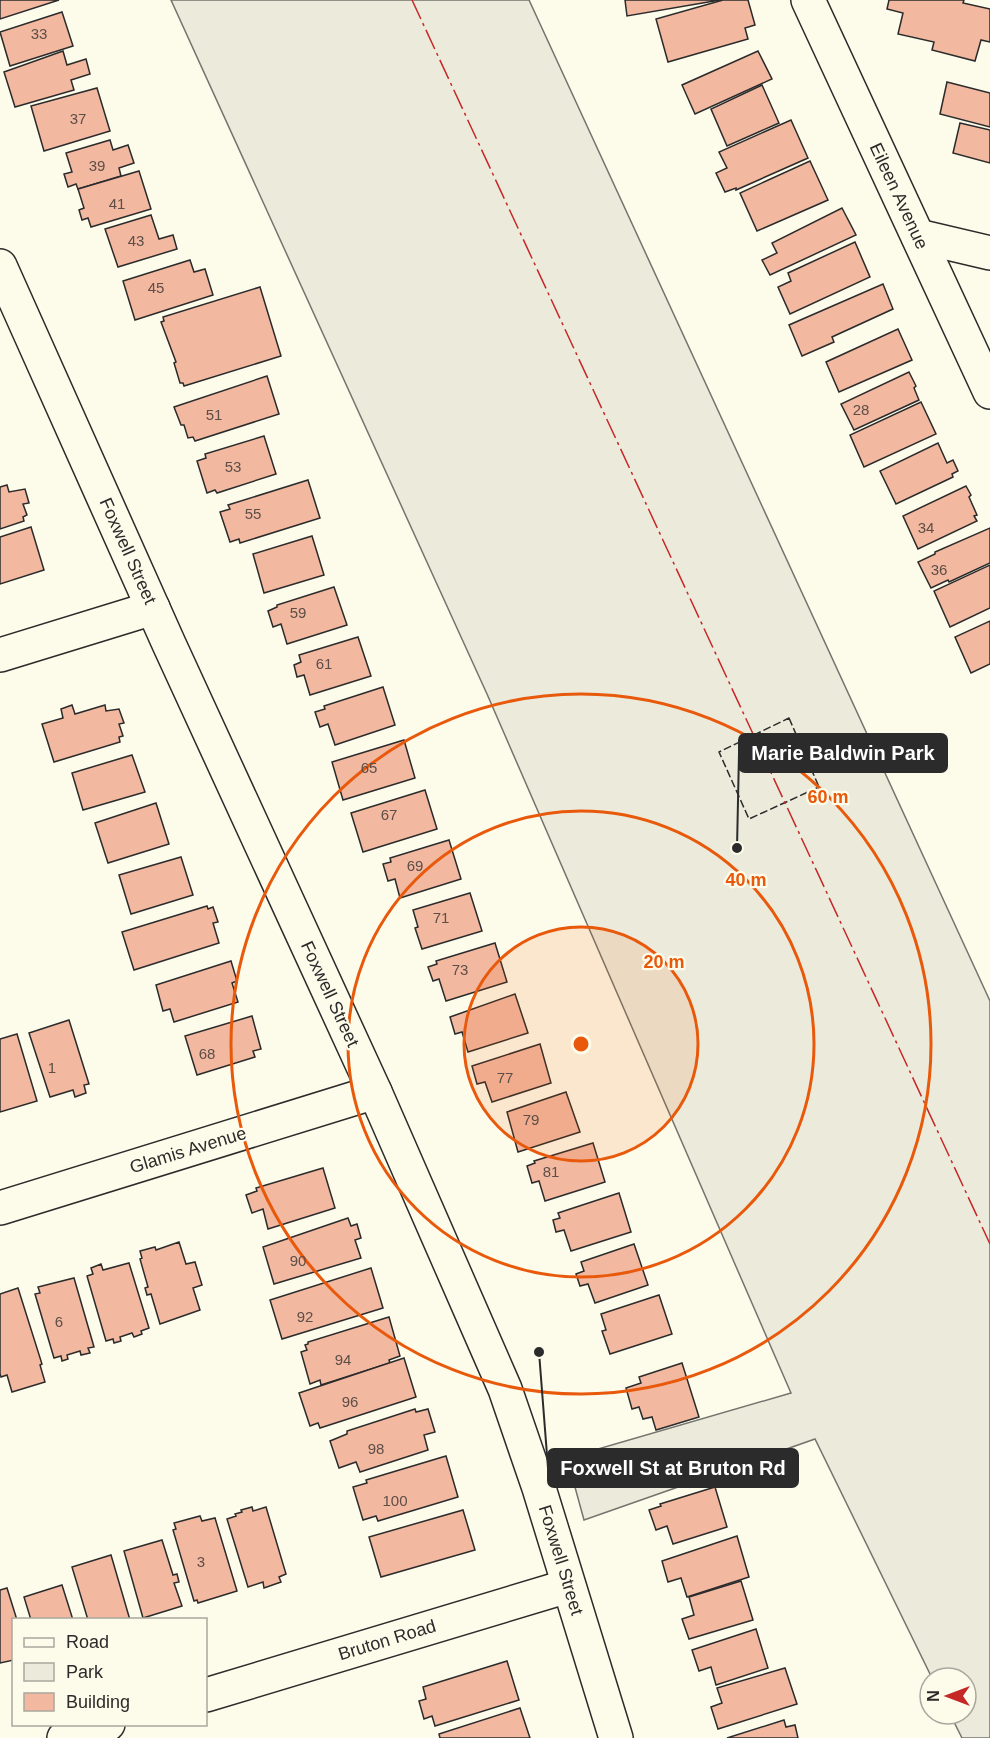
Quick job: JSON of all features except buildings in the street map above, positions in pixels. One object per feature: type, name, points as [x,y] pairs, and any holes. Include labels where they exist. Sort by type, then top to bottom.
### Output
[{"type":"street","name":"Eileen Avenue","points":[[808,0],[990,392]]},
{"type":"street","points":[[918,236],[990,253]]},
{"type":"street","name":"Foxwell Street","points":[[0,266],[153,608],[375,1092],[505,1389],[539,1488],[616,1738]]},
{"type":"street","points":[[0,655],[153,608]]},
{"type":"street","name":"Glamis Avenue","points":[[0,1208],[375,1092]]},
{"type":"street","name":"Bruton Road","points":[[207,1695],[568,1586]]},
{"type":"street","points":[[64,1738],[105,1726]]},
{"type":"green space","points":[[171,0],[529,0],[990,1001],[990,1738],[962,1738],[956,1726],[978,1726],[978,1666],[926,1666],[815,1439],[584,1520],[567,1458],[791,1393],[487,694]]},
{"type":"fence","points":[[789,718],[819,787],[749,819],[719,752],[789,718]]},
{"type":"power","points":[[412,0],[990,1244]]},
{"type":"place","name":"Marie Baldwin Park","points":[[737,848]]},
{"type":"place","name":"Foxwell St at Bruton Rd","points":[[539,1352]]}]
